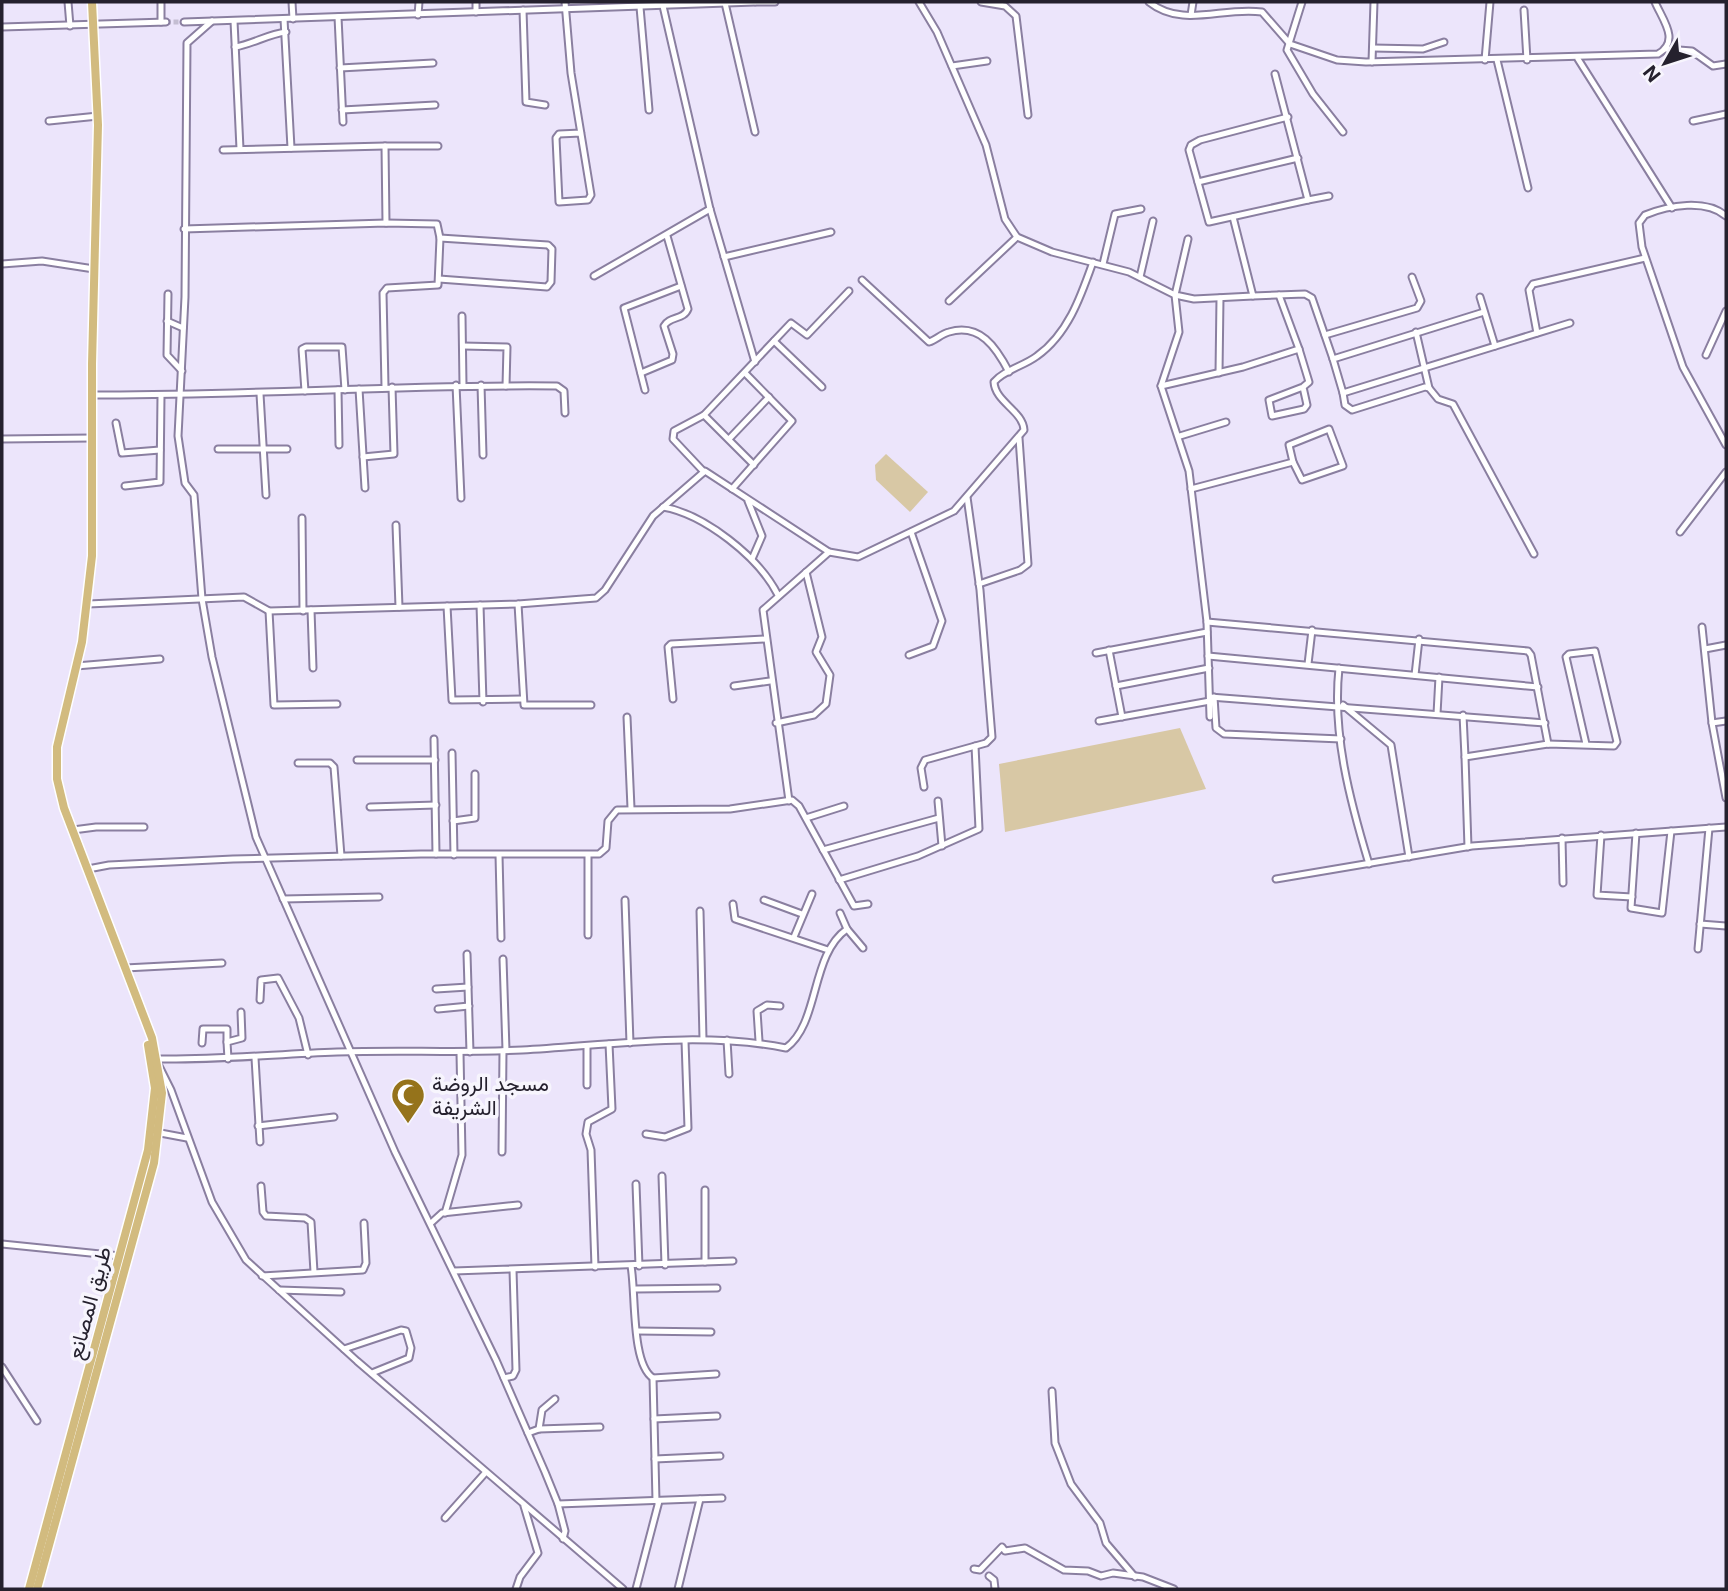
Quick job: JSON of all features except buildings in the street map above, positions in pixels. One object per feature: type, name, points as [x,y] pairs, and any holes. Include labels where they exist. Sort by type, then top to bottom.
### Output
[{"type":"main road","points":[[92,2],[98,116],[92,395],[93,520],[88,604],[60,727],[56,759],[58,785],[73,830],[158,1062],[162,1093],[156,1132]]},
{"type":"main road","name":"طريق المصانع","points":[[37,1589],[147,1190],[156,1132],[155,1088],[145,1021]]},
{"type":"main road","name":"طريق المصانع","points":[[29,1589],[156,1132]]},
{"type":"street","points":[[68,2],[70,26]]},
{"type":"street","points":[[2,27],[164,22],[161,2]]},
{"type":"street","points":[[292,2],[293,19]]},
{"type":"street","points":[[418,15],[419,2]]},
{"type":"street","points":[[476,2],[476,12]]},
{"type":"street","points":[[498,2],[498,11]]},
{"type":"street","points":[[184,22],[418,15],[523,10],[565,5],[627,4],[640,7],[773,2]]},
{"type":"street","points":[[919,2],[930,16],[952,66],[992,162],[1005,219],[1017,237],[1052,252],[1103,264],[1140,277],[1175,295],[1194,299],[1305,294],[1312,298],[1345,405],[1352,410],[1429,388]]},
{"type":"street","points":[[981,2],[1005,6],[1016,16],[1028,114]]},
{"type":"street","points":[[1149,2],[1160,10],[1179,16],[1262,12],[1290,44],[1337,60],[1372,62],[1578,59],[1658,54],[1665,48],[1670,34],[1655,2]]},
{"type":"street","points":[[1160,10],[1161,2]]},
{"type":"street","points":[[1191,15],[1194,2]]},
{"type":"street","points":[[1226,12],[1227,2]]},
{"type":"street","points":[[1302,2],[1287,50],[1343,132]]},
{"type":"street","points":[[1372,62],[1374,2]]},
{"type":"street","points":[[1485,60],[1490,2]]},
{"type":"street","points":[[724,3],[755,132]]},
{"type":"street","points":[[565,5],[590,197],[559,202],[556,138],[559,134],[581,132]]},
{"type":"street","points":[[663,6],[710,209],[755,362]]},
{"type":"street","points":[[640,7],[649,110]]},
{"type":"street","points":[[523,10],[526,102],[545,105]]},
{"type":"street","points":[[1524,10],[1527,60]]},
{"type":"street","points":[[338,17],[342,122]]},
{"type":"street","points":[[284,19],[291,148]]},
{"type":"street","points":[[212,21],[187,43],[183,371],[178,440],[185,484],[194,495],[202,599],[232,743],[256,836],[351,1052],[504,1378],[558,1503],[565,1531],[563,1539]]},
{"type":"street","points":[[234,21],[240,149]]},
{"type":"street","points":[[235,47],[253,44],[274,33],[286,32]]},
{"type":"street","points":[[1373,48],[1423,49],[1444,42]]},
{"type":"street","points":[[1665,48],[1692,51],[1713,66],[1726,64]]},
{"type":"street","points":[[1578,59],[1672,208]]},
{"type":"street","points":[[1497,60],[1528,188]]},
{"type":"street","points":[[952,66],[987,61]]},
{"type":"street","points":[[340,68],[433,63]]},
{"type":"street","points":[[1275,74],[1308,201]]},
{"type":"street","points":[[342,110],[435,105]]},
{"type":"street","points":[[1693,121],[1726,114]]},
{"type":"street","points":[[49,121],[98,116]]},
{"type":"street","points":[[1288,117],[1194,142],[1189,150],[1209,222],[1329,196]]},
{"type":"street","points":[[385,146],[386,223]]},
{"type":"street","points":[[223,150],[438,146]]},
{"type":"street","points":[[1198,183],[1298,158]]},
{"type":"street","points":[[1726,216],[1709,206],[1672,208],[1649,213],[1640,221],[1645,258],[1687,376],[1726,444]]},
{"type":"street","points":[[594,276],[710,209]]},
{"type":"street","points":[[1103,264],[1115,214],[1141,209]]},
{"type":"street","points":[[1233,217],[1253,296]]},
{"type":"street","points":[[1140,277],[1153,221]]},
{"type":"street","points":[[184,229],[386,223],[436,223],[440,227],[439,279],[436,287],[387,288],[383,291],[394,454],[363,457]]},
{"type":"street","points":[[724,257],[831,232]]},
{"type":"street","points":[[640,373],[673,358],[664,326],[687,312],[667,236]]},
{"type":"street","points":[[949,301],[1017,237]]},
{"type":"street","points":[[439,279],[547,287],[551,282],[552,260],[552,248],[548,245],[440,238]]},
{"type":"street","points":[[1188,239],[1175,295],[1179,332],[1161,386],[1180,436],[1191,489],[1216,728],[1224,734],[1341,739]]},
{"type":"street","points":[[1537,333],[1530,290],[1533,284],[1645,258]]},
{"type":"street","points":[[2,264],[42,261],[94,269]]},
{"type":"street","points":[[849,291],[808,334],[792,323],[704,415],[678,429],[672,437],[704,472],[748,501],[829,552],[858,557],[954,511],[1019,438],[1024,430],[1024,423],[994,387],[996,379],[1034,359],[1058,334],[1077,303],[1093,262]]},
{"type":"street","points":[[1325,335],[1417,308],[1421,301],[1412,278]]},
{"type":"street","points":[[862,280],[929,342],[954,331],[980,334],[993,344],[1009,372]]},
{"type":"street","points":[[645,390],[624,308],[681,285]]},
{"type":"street","points":[[168,294],[167,355],[183,371]]},
{"type":"street","points":[[1279,295],[1300,349],[1309,382],[1269,400],[1272,416],[1304,409],[1307,405],[1303,387]]},
{"type":"street","points":[[1480,297],[1495,346]]},
{"type":"street","points":[[1219,373],[1220,298]]},
{"type":"street","points":[[1706,355],[1726,311]]},
{"type":"street","points":[[1333,359],[1484,312]]},
{"type":"street","points":[[461,498],[462,316]]},
{"type":"street","points":[[167,321],[183,328]]},
{"type":"street","points":[[1343,393],[1570,323]]},
{"type":"street","points":[[1416,332],[1427,368],[1429,388],[1436,397],[1448,401],[1456,408],[1534,554]]},
{"type":"street","points":[[774,341],[822,387]]},
{"type":"street","points":[[463,346],[507,347],[506,386]]},
{"type":"street","points":[[305,391],[304,347],[342,347],[345,390]]},
{"type":"street","points":[[1161,386],[1219,373],[1300,349]]},
{"type":"street","points":[[732,489],[792,422],[745,373]]},
{"type":"street","points":[[92,395],[260,394],[460,385],[560,387],[564,391],[565,413]]},
{"type":"street","points":[[481,385],[483,455]]},
{"type":"street","points":[[359,389],[365,488]]},
{"type":"street","points":[[338,390],[339,445]]},
{"type":"street","points":[[260,394],[265,495]]},
{"type":"street","points":[[125,486],[160,483],[161,396]]},
{"type":"street","points":[[729,439],[769,397]]},
{"type":"street","points":[[704,415],[754,465]]},
{"type":"street","points":[[1180,436],[1226,422]]},
{"type":"street","points":[[116,423],[121,452],[160,450]]},
{"type":"street","points":[[1329,429],[1344,464],[1304,480],[1298,477],[1293,462],[1290,443],[1329,429]]},
{"type":"street","points":[[2,439],[92,438]]},
{"type":"street","points":[[979,584],[1020,570],[1028,564],[1019,438]]},
{"type":"street","points":[[218,449],[287,449]]},
{"type":"street","points":[[1191,489],[1293,462]]},
{"type":"street","points":[[88,604],[244,597],[270,611],[303,611],[518,604],[599,597],[647,525],[663,507],[704,472]]},
{"type":"street","points":[[1680,532],[1726,472]]},
{"type":"street","points":[[924,787],[921,768],[925,760],[986,743],[992,737],[979,584],[967,497]]},
{"type":"street","points":[[748,501],[762,536],[752,559]]},
{"type":"street","points":[[663,507],[686,512],[752,559],[778,595]]},
{"type":"street","points":[[302,518],[303,611]]},
{"type":"street","points":[[396,525],[399,607]]},
{"type":"street","points":[[909,655],[933,646],[942,621],[911,532]]},
{"type":"street","points":[[789,802],[761,612],[829,552]]},
{"type":"street","points":[[776,723],[814,715],[827,704],[830,674],[816,652],[822,637],[806,572]]},
{"type":"street","points":[[518,604],[522,699],[527,706],[591,705]]},
{"type":"street","points":[[480,605],[483,702]]},
{"type":"street","points":[[447,606],[451,698],[454,701],[483,702],[522,699]]},
{"type":"street","points":[[310,610],[313,668]]},
{"type":"street","points":[[270,611],[274,705],[337,704]]},
{"type":"street","points":[[1206,622],[1419,639],[1528,652],[1538,687],[1548,744]]},
{"type":"street","points":[[1702,627],[1712,723],[1726,798]]},
{"type":"street","points":[[1308,664],[1312,631]]},
{"type":"street","points":[[1096,653],[1207,632]]},
{"type":"street","points":[[673,699],[668,647],[671,643],[765,639]]},
{"type":"street","points":[[1415,675],[1419,639]]},
{"type":"street","points":[[1705,649],[1726,645]]},
{"type":"street","points":[[1109,650],[1122,717]]},
{"type":"street","points":[[1465,757],[1548,744],[1614,746],[1617,742],[1597,653],[1593,651],[1566,657],[1586,744]]},
{"type":"street","points":[[1209,656],[1538,687]]},
{"type":"street","points":[[76,666],[160,659]]},
{"type":"street","points":[[1116,686],[1209,668]]},
{"type":"street","points":[[1339,668],[1341,739],[1350,794],[1369,864]]},
{"type":"street","points":[[1437,714],[1439,677]]},
{"type":"street","points":[[734,685],[770,681]]},
{"type":"street","points":[[1099,721],[1211,698],[1340,705],[1545,723]]},
{"type":"street","points":[[1210,717],[1211,698]]},
{"type":"street","points":[[1340,705],[1391,745],[1409,857]]},
{"type":"street","points":[[1463,715],[1468,847]]},
{"type":"street","points":[[628,717],[631,808]]},
{"type":"street","points":[[1712,723],[1726,721]]},
{"type":"street","points":[[435,739],[436,855]]},
{"type":"street","points":[[839,880],[942,846],[980,827],[975,746]]},
{"type":"street","points":[[452,754],[454,855]]},
{"type":"street","points":[[357,760],[435,760]]},
{"type":"street","points":[[298,763],[323,763],[334,767],[341,856]]},
{"type":"street","points":[[453,821],[475,818],[475,774]]},
{"type":"street","points":[[88,869],[148,862],[341,856],[588,855],[605,850],[608,821],[614,811],[631,808],[730,809],[795,801],[855,907],[868,904]]},
{"type":"street","points":[[938,801],[942,846]]},
{"type":"street","points":[[370,807],[436,805]]},
{"type":"street","points":[[806,818],[844,806]]},
{"type":"street","points":[[823,850],[939,818]]},
{"type":"street","points":[[73,830],[144,827]]},
{"type":"street","points":[[1276,879],[1468,847],[1726,827]]},
{"type":"street","points":[[1698,949],[1709,828]]},
{"type":"street","points":[[1636,833],[1633,910],[1663,913],[1671,831]]},
{"type":"street","points":[[1601,835],[1597,895],[1632,897]]},
{"type":"street","points":[[1562,838],[1563,883]]},
{"type":"street","points":[[499,855],[501,938]]},
{"type":"street","points":[[588,855],[588,934]]},
{"type":"street","points":[[794,937],[812,894]]},
{"type":"street","points":[[283,899],[379,897]]},
{"type":"street","points":[[625,900],[630,1043]]},
{"type":"street","points":[[764,900],[802,914]]},
{"type":"street","points":[[733,904],[735,919],[828,950]]},
{"type":"street","points":[[700,911],[703,1040]]},
{"type":"street","points":[[840,913],[847,929],[863,948]]},
{"type":"street","points":[[1700,924],[1726,926]]},
{"type":"street","points":[[622,1589],[344,1349],[262,1276],[238,1250],[223,1226],[187,1138],[166,1075],[158,1062],[351,1052],[460,1053],[703,1040],[759,1041],[783,1047],[790,1045],[803,1022],[828,950],[835,939],[847,929]]},
{"type":"street","points":[[467,954],[470,1052]]},
{"type":"street","points":[[502,1152],[505,1051],[503,958]]},
{"type":"street","points":[[125,968],[222,963]]},
{"type":"street","points":[[260,1000],[260,981],[278,978],[299,1018],[308,1055]]},
{"type":"street","points":[[436,989],[468,987]]},
{"type":"street","points":[[759,1041],[758,1010],[767,1005],[780,1006]]},
{"type":"street","points":[[438,1009],[469,1006]]},
{"type":"street","points":[[227,1042],[242,1038],[241,1012]]},
{"type":"street","points":[[202,1043],[204,1029],[227,1029],[228,1059]]},
{"type":"street","points":[[727,1040],[729,1074]]},
{"type":"street","points":[[646,1134],[665,1137],[688,1128],[685,1041]]},
{"type":"street","points":[[595,1267],[591,1150],[586,1129],[589,1122],[612,1109],[609,1044]]},
{"type":"street","points":[[587,1046],[587,1085]]},
{"type":"street","points":[[445,1213],[462,1155],[460,1053]]},
{"type":"street","points":[[255,1058],[260,1142]]},
{"type":"street","points":[[258,1126],[334,1117]]},
{"type":"street","points":[[156,1132],[187,1138]]},
{"type":"street","points":[[662,1176],[665,1265]]},
{"type":"street","points":[[636,1184],[639,1266]]},
{"type":"street","points":[[261,1186],[262,1212],[266,1216],[305,1218],[311,1222],[314,1272]]},
{"type":"street","points":[[705,1190],[705,1262]]},
{"type":"street","points":[[431,1223],[445,1213],[518,1205]]},
{"type":"street","points":[[262,1276],[363,1270],[366,1263],[364,1223]]},
{"type":"street","points":[[2,1244],[120,1256]]},
{"type":"street","points":[[454,1271],[733,1261]]},
{"type":"street","points":[[631,1266],[636,1289],[642,1363],[653,1378],[657,1501],[636,1589]]},
{"type":"street","points":[[504,1378],[516,1373],[513,1270]]},
{"type":"street","points":[[636,1289],[717,1288]]},
{"type":"street","points":[[279,1290],[341,1292]]},
{"type":"street","points":[[344,1349],[401,1330],[406,1331],[411,1348],[409,1359],[372,1373]]},
{"type":"street","points":[[638,1331],[711,1332]]},
{"type":"street","points":[[2,1367],[37,1421]]},
{"type":"street","points":[[653,1378],[716,1374]]},
{"type":"street","points":[[1052,1391],[1055,1443],[1071,1484],[1100,1524],[1106,1543],[1135,1577]]},
{"type":"street","points":[[539,1429],[541,1412],[555,1399]]},
{"type":"street","points":[[654,1419],[717,1416]]},
{"type":"street","points":[[528,1433],[539,1429],[600,1427]]},
{"type":"street","points":[[655,1460],[720,1456]]},
{"type":"street","points":[[445,1518],[486,1472]]},
{"type":"street","points":[[558,1503],[722,1498]]},
{"type":"street","points":[[678,1589],[700,1499]]},
{"type":"street","points":[[516,1589],[520,1577],[538,1553],[524,1504]]},
{"type":"street","points":[[974,1569],[980,1570],[1002,1547],[1005,1551],[1026,1548],[1064,1570],[1150,1579],[1174,1589]]},
{"type":"street","points":[[989,1576],[995,1580],[995,1589]]},
{"type":"shaded area","points":[[886,454],[928,492],[910,512],[876,480],[875,465]]},
{"type":"shaded area","points":[[1180,728],[1206,789],[1005,832],[999,764]]},
{"type":"tunnel","points":[[166,22],[184,22]]},
{"type":"place","name":"مسجد الروضة الشريفة","points":[[408,1125]]}]
